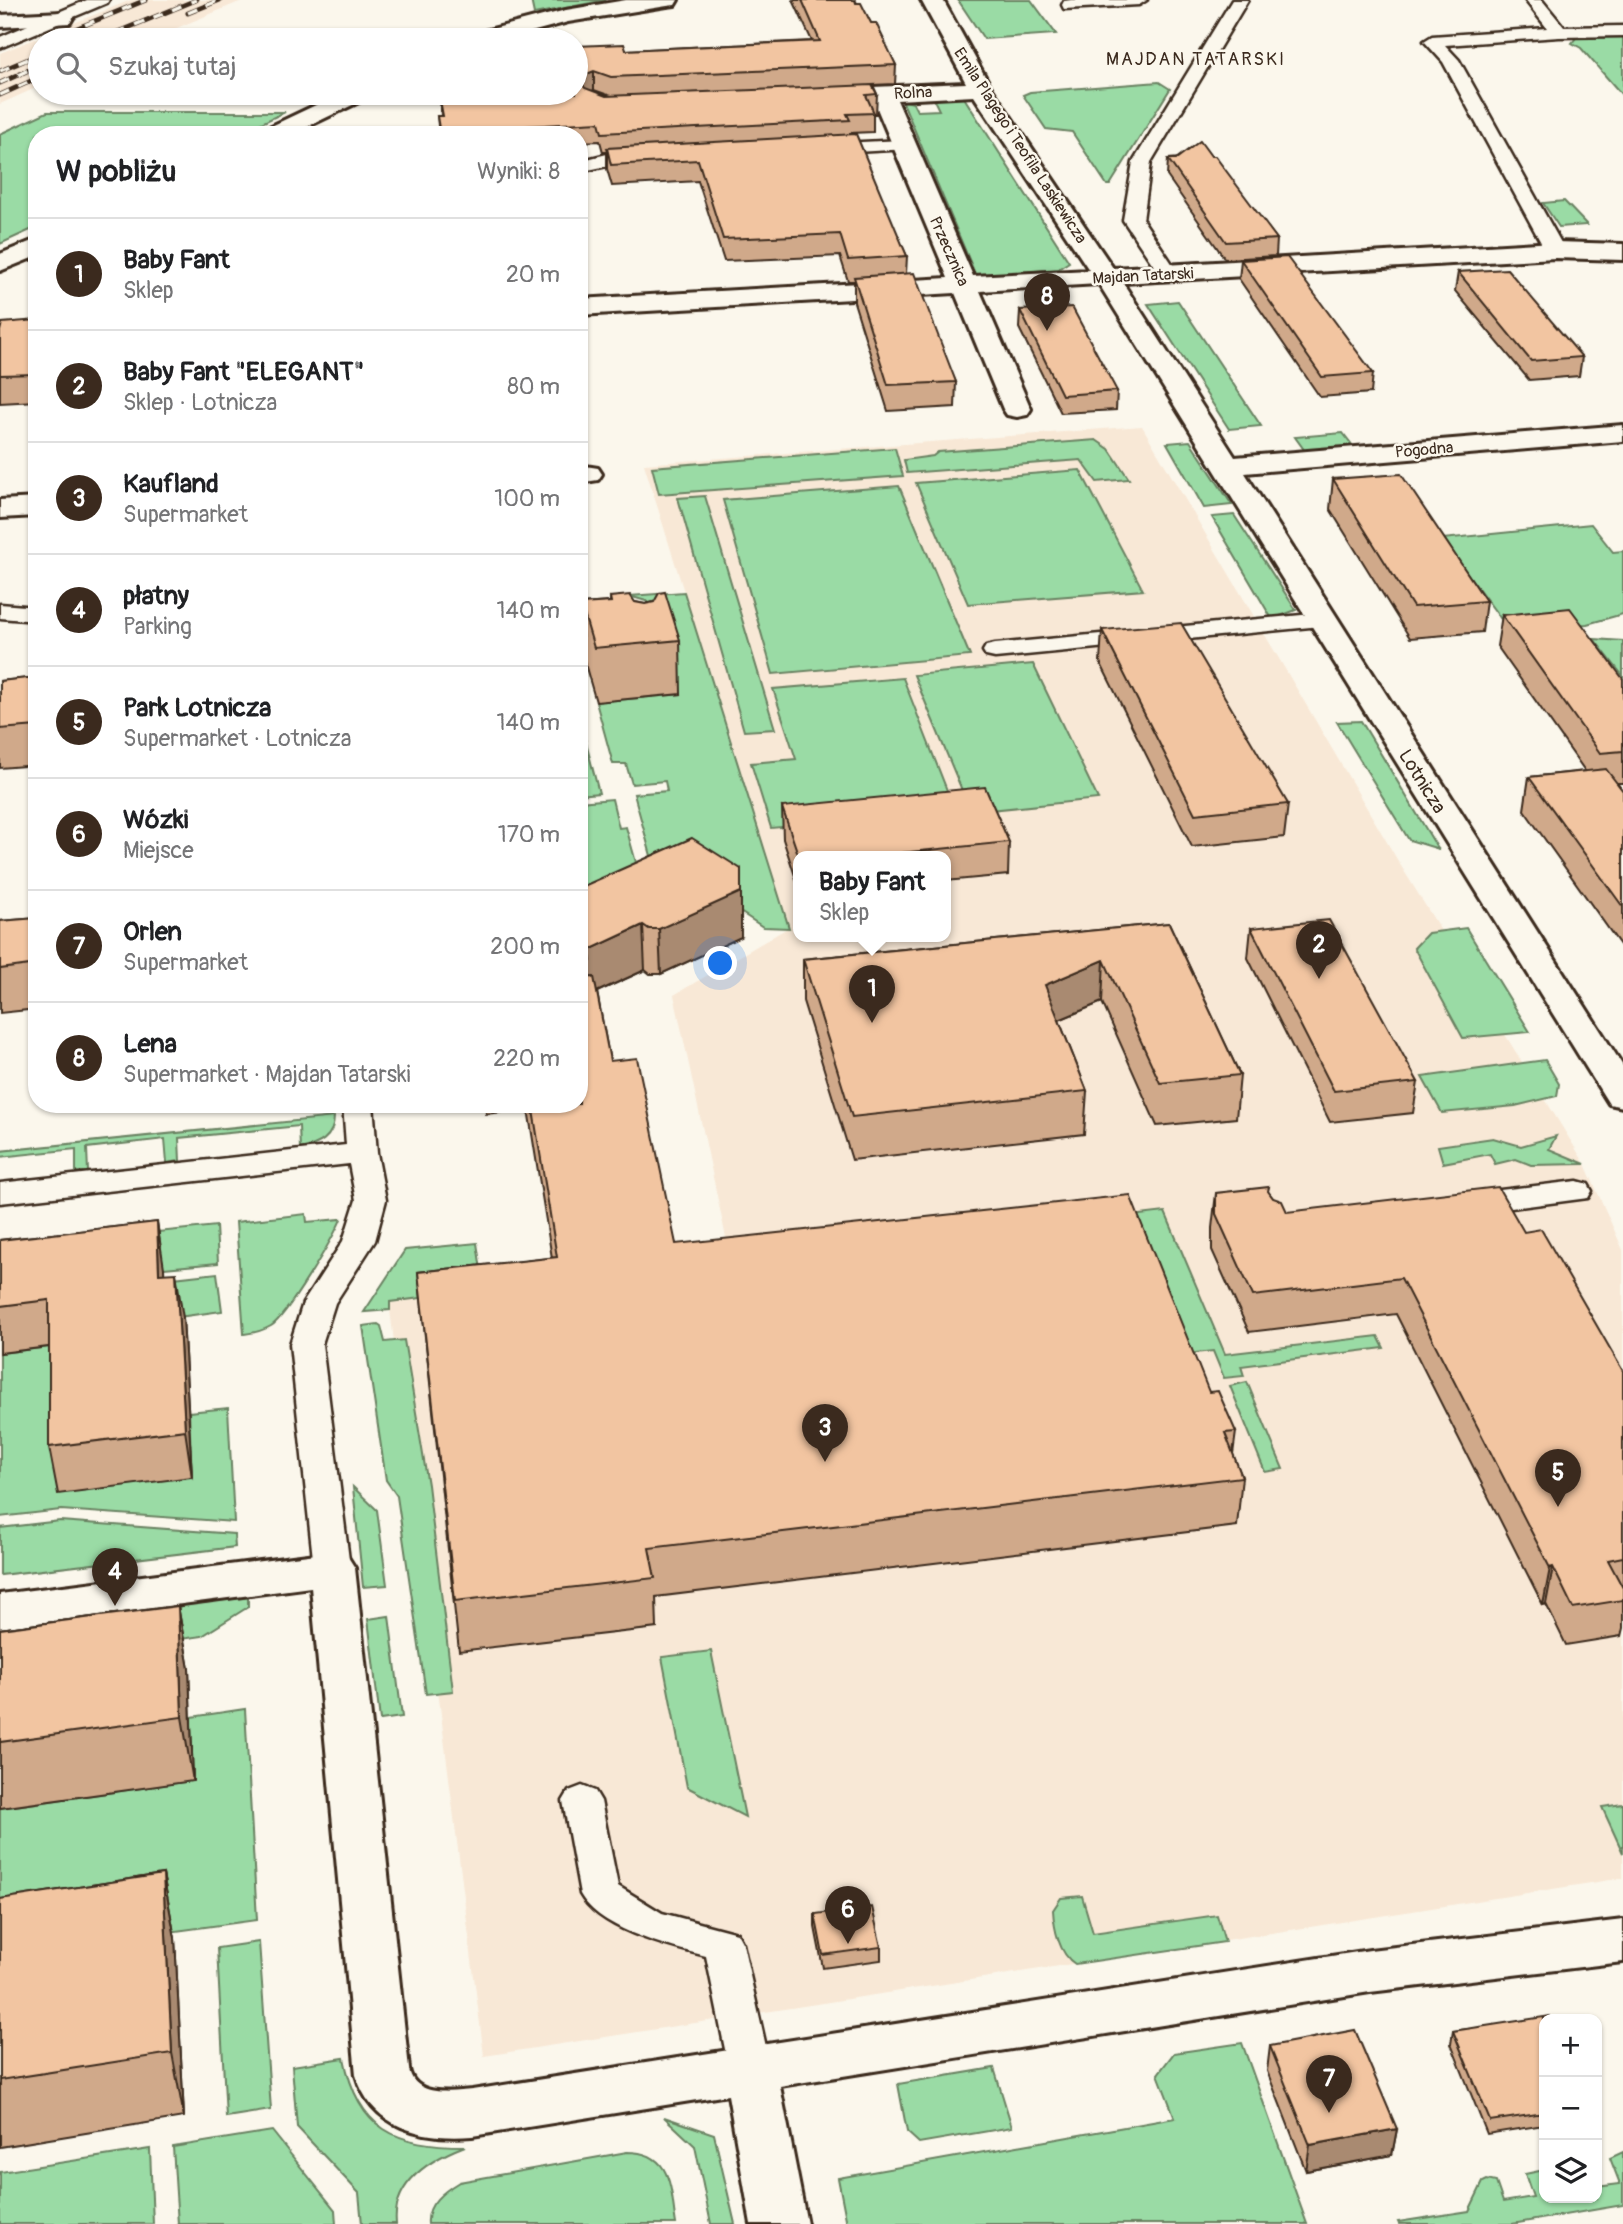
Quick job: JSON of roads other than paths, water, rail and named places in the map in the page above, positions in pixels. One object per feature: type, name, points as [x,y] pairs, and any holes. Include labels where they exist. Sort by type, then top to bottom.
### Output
[{"type":"street","points":[[522,28],[566,16],[667,0]]},
{"type":"street","name":"Emila Plagego i Teofila Laskiewicza","points":[[932,0],[981,89],[1107,278],[1225,466]]},
{"type":"street","points":[[0,20],[62,18]]},
{"type":"street","name":"Rolna","points":[[800,97],[981,89]]},
{"type":"street","name":"Przecznica","points":[[883,94],[1017,409]]},
{"type":"street","points":[[290,126],[334,105]]},
{"type":"street","points":[[0,263],[28,250]]},
{"type":"street","name":"Majdan Tatarski","points":[[588,307],[1555,250],[1623,252]]},
{"type":"street","name":"Pogodna","points":[[1225,466],[1623,433]]},
{"type":"street","name":"Lotnicza","points":[[1225,466],[1623,1096]]},
{"type":"street","points":[[0,509],[28,507]]},
{"type":"street","points":[[0,1611],[332,1568],[386,2084],[400,2101],[419,2112],[445,2115],[1370,1971],[1623,1941]]},
{"type":"street","points":[[750,2069],[779,2224]]},
{"type":"lane","points":[[37,28],[101,0]]},
{"type":"lane","points":[[1070,5],[1139,0]]},
{"type":"lane","points":[[1169,274],[1133,220],[1142,162],[1240,0]]},
{"type":"lane","points":[[1532,0],[1559,32]]},
{"type":"lane","points":[[0,43],[28,32]]},
{"type":"lane","points":[[1555,250],[1450,60],[1432,41],[1559,32],[1623,32]]},
{"type":"lane","points":[[795,150],[903,145]]},
{"type":"lane","points":[[588,165],[607,160],[661,157]]},
{"type":"lane","points":[[0,611],[28,613]]},
{"type":"lane","points":[[995,651],[1323,620]]},
{"type":"lane","points":[[332,1568],[306,1344],[319,1303],[359,1241],[371,1200],[362,1153],[359,1113]]},
{"type":"lane","points":[[0,1193],[362,1153]]},
{"type":"lane","points":[[1443,1207],[1577,1191]]},
{"type":"lane","points":[[582,1801],[600,1894],[651,1926],[723,1944],[750,2069]]},
{"type":"railway","points":[[77,28],[146,0]]},
{"type":"railway","points":[[127,28],[196,0]]},
{"type":"railway","points":[[188,13],[220,0]]},
{"type":"railway","points":[[0,71],[28,59]]},
{"type":"railway","points":[[0,83],[28,70]]},
{"type":"railway","points":[[0,95],[28,82]]},
{"type":"place","name":"Lena","points":[[1047,331]]},
{"type":"place","name":"Baby Fant \"ELEGANT\"","points":[[1319,979]]},
{"type":"place","name":"Baby Fant","points":[[872,1023]]},
{"type":"place","name":"Kaufland","points":[[825,1462]]},
{"type":"place","name":"Park Lotnicza","points":[[1558,1507]]},
{"type":"place","name":"płatny","points":[[115,1606]]},
{"type":"place","name":"Wózki","points":[[848,1944]]},
{"type":"place","name":"Orlen","points":[[1329,2113]]},
{"type":"district","name":"MAJDAN TATARSKI","points":[[1196,59]]}]
